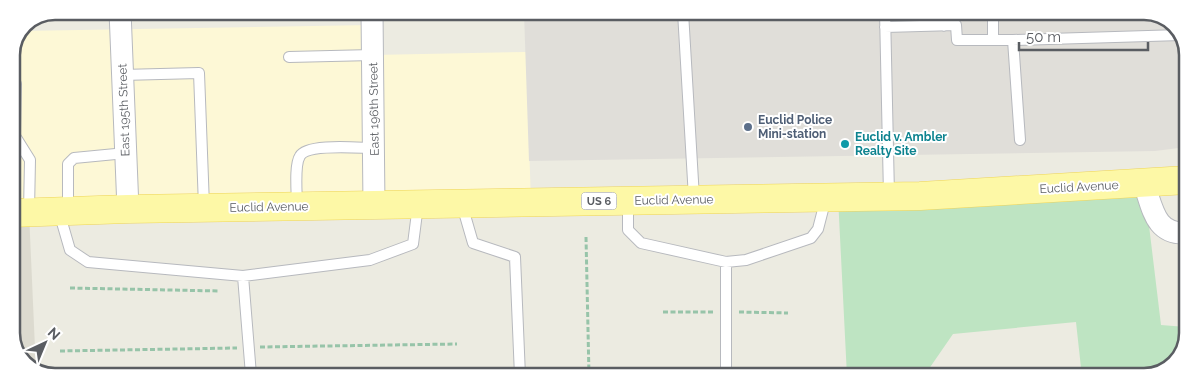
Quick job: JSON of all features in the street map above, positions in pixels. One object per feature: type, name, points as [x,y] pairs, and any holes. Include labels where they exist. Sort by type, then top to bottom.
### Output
[{"type":"main road","name":"Euclid Avenue","points":[[20,213],[128,209],[889,196],[1179,181]]},
{"type":"street","name":"East 195th Street","points":[[120,20],[128,209]]},
{"type":"street","name":"East 196th Street","points":[[372,20],[374,206]]},
{"type":"street","points":[[1144,184],[1158,223],[1173,234],[1179,234]]},
{"type":"lane","points":[[684,20],[695,200]]},
{"type":"lane","points":[[885,20],[889,196]]},
{"type":"lane","points":[[944,20],[944,26]]},
{"type":"lane","points":[[993,20],[993,40]]},
{"type":"lane","points":[[885,27],[956,25],[957,40],[1173,35]]},
{"type":"lane","points":[[1014,40],[1020,140]]},
{"type":"lane","points":[[288,57],[373,56]]},
{"type":"lane","points":[[122,75],[199,73],[204,208]]},
{"type":"lane","points":[[20,143],[30,160],[20,213]]},
{"type":"lane","points":[[297,207],[298,161],[302,152],[313,148],[374,148]]},
{"type":"lane","points":[[126,153],[74,158],[68,164],[64,211],[70,250],[88,262],[243,276],[370,260],[413,244],[418,205]]},
{"type":"lane","points":[[628,201],[628,230],[641,243],[726,262],[746,260],[811,238],[818,229],[826,197]]},
{"type":"lane","points":[[462,204],[473,243],[516,257],[520,368]]},
{"type":"lane","points":[[726,262],[726,368]]},
{"type":"lane","points":[[243,276],[249,368]]},
{"type":"path","points":[[586,237],[588,368]]},
{"type":"path","points":[[70,288],[219,291]]},
{"type":"shaded area","points":[[524,20],[1144,20],[1153,21],[1164,26],[1173,35],[1179,53],[1179,148],[1155,151],[529,161]]},
{"type":"shaded area","points":[[372,25],[373,55],[526,52],[531,203],[20,213],[20,55],[23,41],[29,31]]},
{"type":"shaded area","points":[[20,212],[29,212],[36,362],[27,354],[20,335]]},
{"type":"green space","points":[[1144,184],[1161,325],[1179,326],[1176,347],[1165,361],[1149,368],[1081,368],[1076,322],[953,334],[930,368],[847,368],[838,197]]},
{"type":"place","name":"Euclid Police Mini-station","points":[[748,127]]},
{"type":"place","name":"Euclid v. Ambler Realty Site","points":[[845,144]]}]
